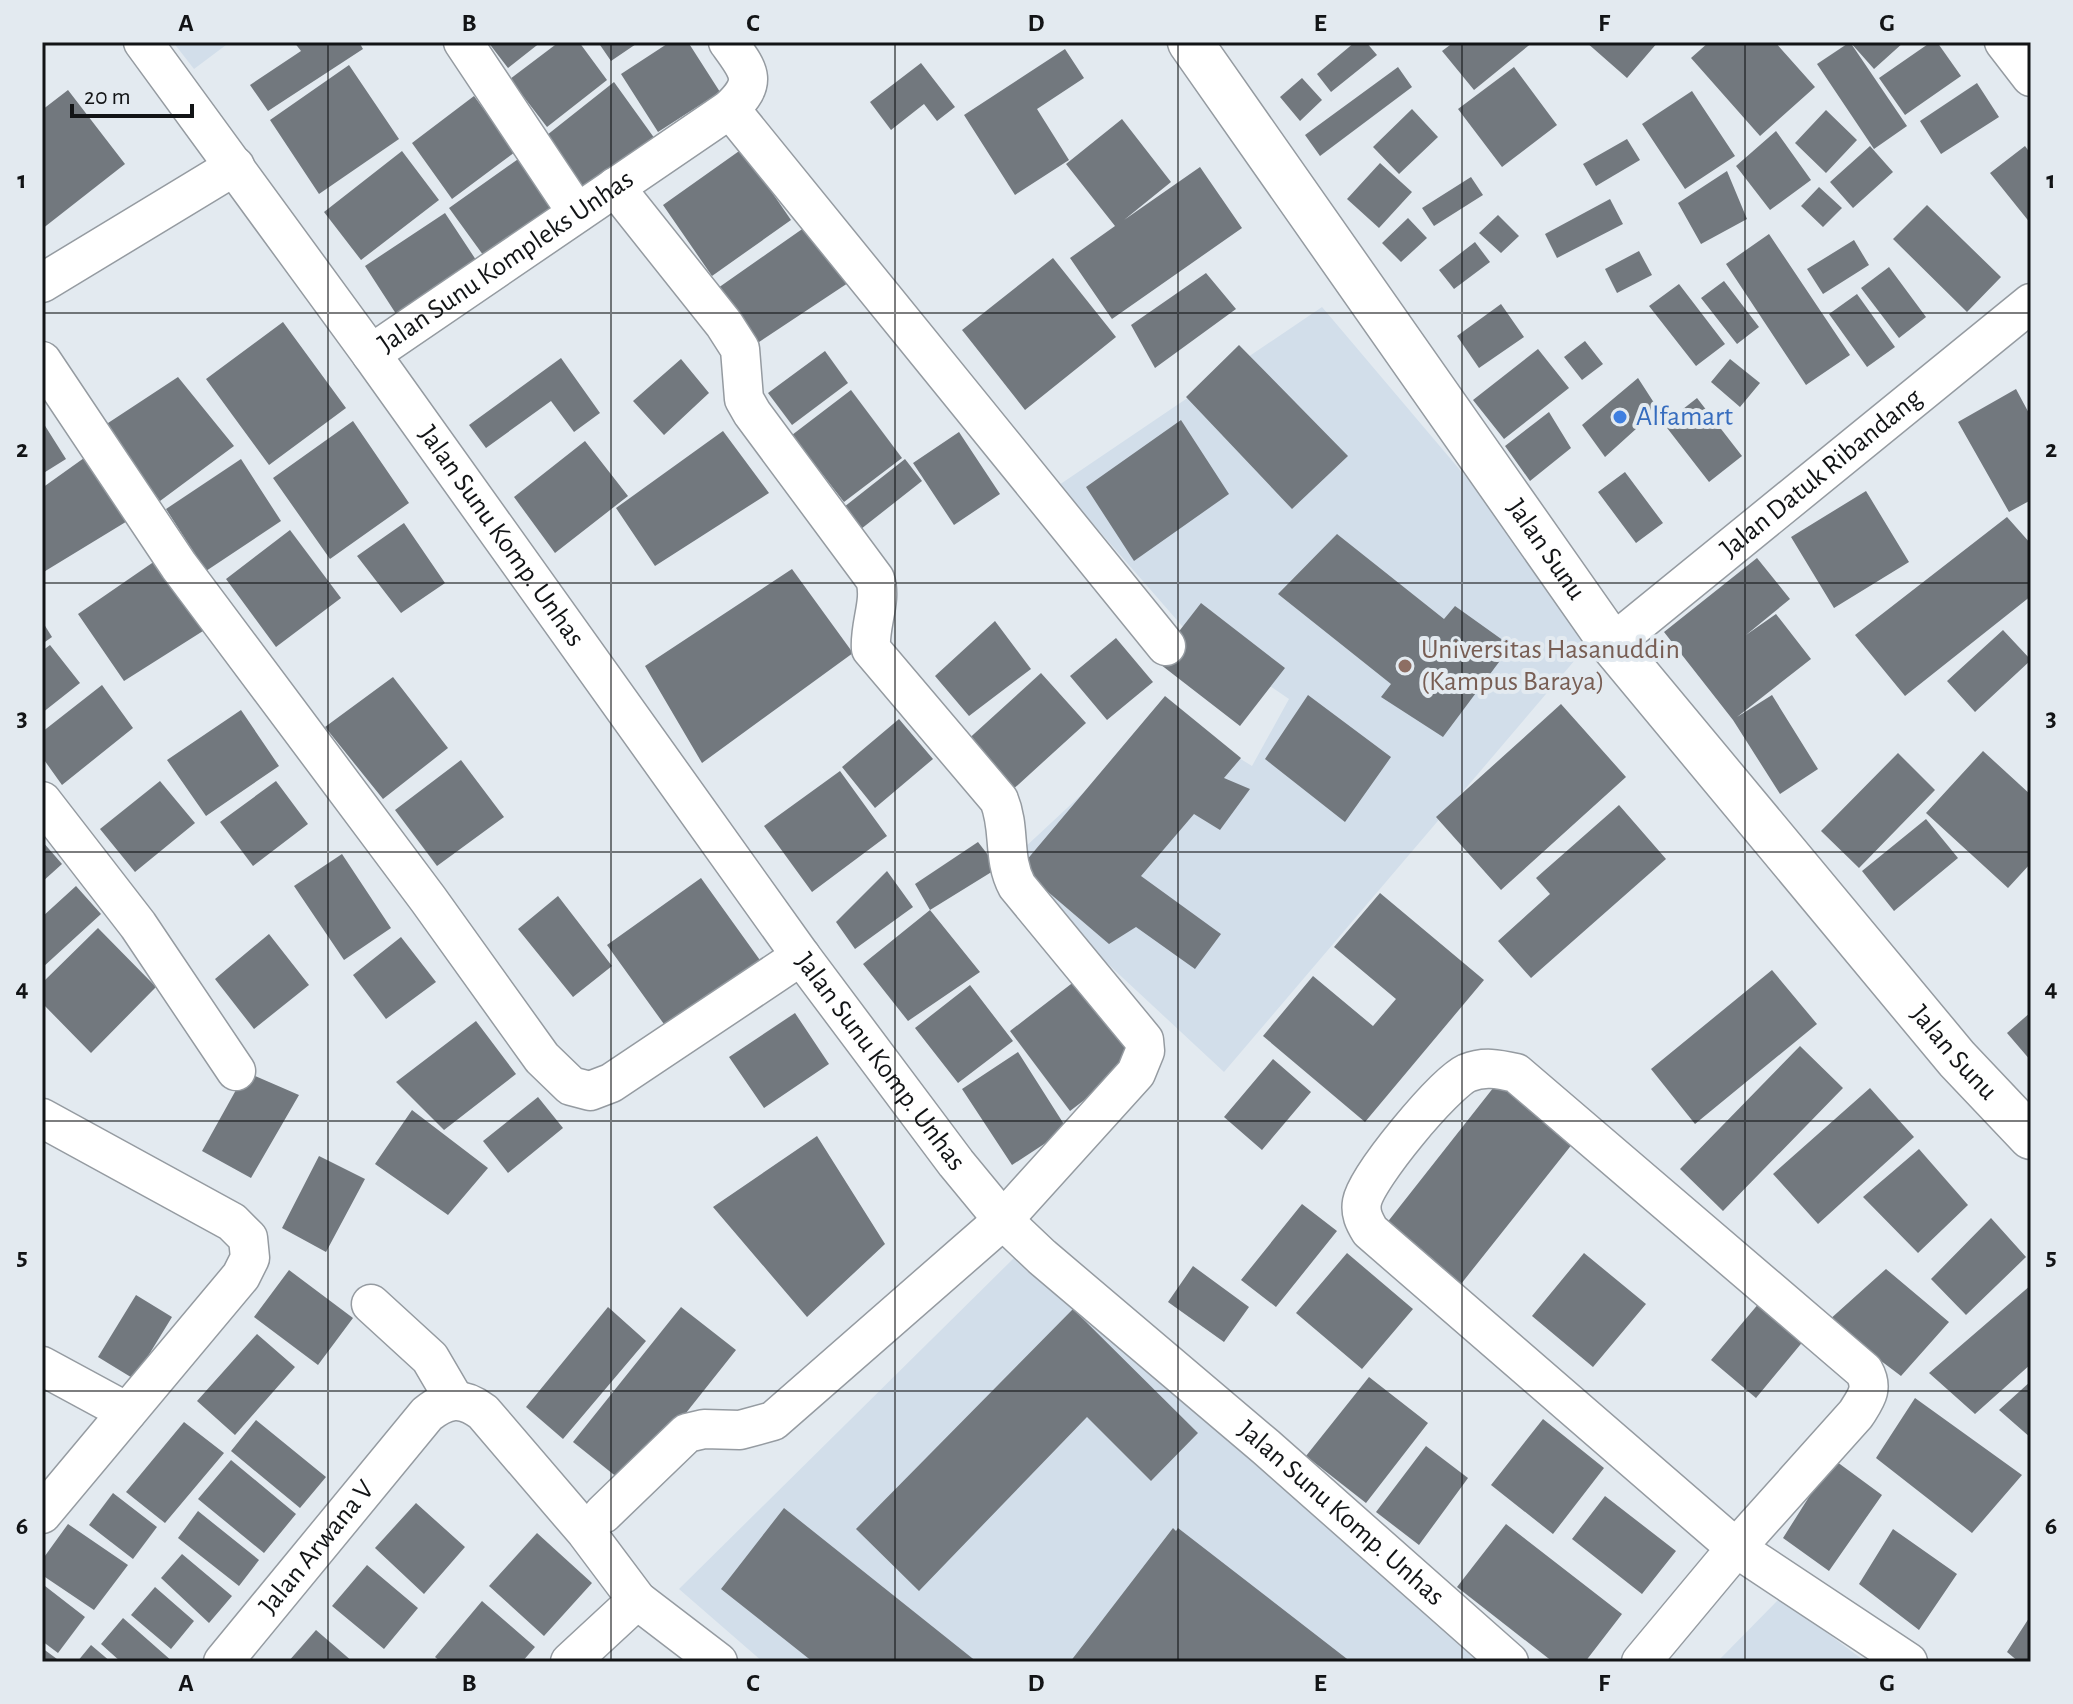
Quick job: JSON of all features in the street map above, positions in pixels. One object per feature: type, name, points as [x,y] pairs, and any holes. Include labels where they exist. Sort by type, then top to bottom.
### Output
[{"type":"main road","name":"Jalan Sunu","points":[[1190,42],[1612,644],[1957,1059],[2031,1137]]},
{"type":"street","name":"Jalan Sunu Kompleks Unhas","points":[[143,42],[371,354],[615,187],[740,94]]},
{"type":"street","points":[[463,42],[577,213]]},
{"type":"street","points":[[728,42],[747,68],[740,94],[1166,646]]},
{"type":"street","points":[[2004,42],[2031,77]]},
{"type":"street","points":[[42,283],[235,166]]},
{"type":"street","points":[[603,1514],[687,1433],[704,1429],[740,1430],[773,1421],[1003,1220],[1136,1073],[1145,1051],[1144,1040],[1017,886],[1009,871],[1007,827],[999,800],[871,649],[870,633],[879,590],[875,579],[752,413],[744,399],[740,349],[724,324],[615,187]]},
{"type":"street","name":"Jalan Datuk Ribandang","points":[[1612,644],[2031,303]]},
{"type":"street","name":"Jalan Sunu Komp. Unhas","points":[[371,354],[801,956],[956,1163],[1003,1220],[1509,1662]]},
{"type":"street","points":[[42,361],[179,566],[419,887],[542,1058],[571,1086],[590,1091],[611,1083],[801,956]]},
{"type":"street","points":[[42,801],[138,925],[236,1071]]},
{"type":"street","points":[[1641,1662],[1736,1548],[1856,1414],[1870,1390],[1869,1381],[1864,1371],[1516,1073],[1483,1068],[1456,1079],[1418,1120],[1369,1185],[1363,1200],[1362,1216],[1370,1231],[1736,1548],[1908,1662]]},
{"type":"street","points":[[42,1118],[232,1222],[248,1238],[250,1258],[241,1276],[42,1514]]},
{"type":"street","points":[[371,1304],[430,1358],[454,1399],[470,1402],[483,1412],[586,1532],[637,1600],[690,1655]]},
{"type":"street","points":[[42,1366],[127,1412]]},
{"type":"street","name":"Jalan Arwana V","points":[[223,1662],[427,1414],[439,1404],[454,1399]]},
{"type":"street","points":[[570,1662],[637,1600]]},
{"type":"shaded area","points":[[173,42],[230,42],[194,69]]},
{"type":"shaded area","name":"Universitas Hasanuddin (Kampus Baraya)","points":[[1322,307],[1598,633],[1224,1072],[1037,898],[1022,850],[1168,714],[1252,766],[1289,699],[1183,627],[1059,485]]},
{"type":"shaded area","points":[[1015,1257],[1487,1662],[763,1662],[679,1589]]},
{"type":"shaded area","points":[[1780,1598],[1866,1662],[1717,1662]]},
{"type":"building","points":[[294,42],[359,42],[363,49],[268,111],[250,85],[301,51]]},
{"type":"building","points":[[488,42],[541,42],[508,68]]},
{"type":"building","points":[[559,42],[579,42],[607,80],[547,127],[510,79]]},
{"type":"building","points":[[598,42],[639,42],[611,61]]},
{"type":"building","points":[[670,42],[688,42],[720,92],[658,132],[621,74]]},
{"type":"building","points":[[1355,42],[1366,42],[1377,55],[1331,92],[1317,74]]},
{"type":"building","points":[[1454,42],[1533,42],[1474,90],[1442,51]]},
{"type":"building","points":[[1586,42],[1658,42],[1627,78]]},
{"type":"building","points":[[1709,42],[1775,42],[1815,87],[1760,136],[1691,58]]},
{"type":"building","points":[[1850,42],[1904,42],[1874,69]]},
{"type":"building","points":[[1850,42],[1907,126],[1874,149],[1817,64]]},
{"type":"building","points":[[1931,42],[1937,42],[1961,76],[1905,115],[1879,78]]},
{"type":"building","points":[[1065,49],[1084,78],[1037,109],[1069,160],[1015,195],[964,115]]},
{"type":"building","points":[[921,63],[955,107],[937,121],[924,104],[891,130],[870,102]]},
{"type":"building","points":[[349,65],[399,139],[319,194],[270,120]]},
{"type":"building","points":[[1398,67],[1412,87],[1320,156],[1305,135]]},
{"type":"building","points":[[1514,67],[1557,125],[1502,167],[1458,109]]},
{"type":"building","points":[[1302,78],[1322,100],[1300,121],[1280,97]]},
{"type":"building","points":[[614,82],[655,139],[581,192],[542,139]]},
{"type":"building","points":[[1977,83],[1999,117],[1941,154],[1920,121]]},
{"type":"building","points":[[68,90],[125,164],[42,229],[42,110]]},
{"type":"building","points":[[1692,91],[1735,156],[1685,189],[1642,124]]},
{"type":"building","points":[[474,96],[515,152],[452,199],[412,143]]},
{"type":"building","points":[[1412,109],[1438,137],[1399,174],[1373,147]]},
{"type":"building","points":[[1826,110],[1857,140],[1826,173],[1795,143]]},
{"type":"building","points":[[1122,119],[1171,182],[1124,220],[1200,167],[1242,228],[1112,319],[1070,258],[1115,226],[1066,164]]},
{"type":"building","points":[[1776,131],[1811,180],[1770,210],[1736,166]]},
{"type":"building","points":[[1627,139],[1640,160],[1596,186],[1583,164]]},
{"type":"building","points":[[1870,146],[1893,172],[1853,208],[1830,182]]},
{"type":"building","points":[[2025,146],[2031,154],[2031,224],[1990,173]]},
{"type":"building","points":[[742,149],[791,220],[712,276],[663,205]]},
{"type":"building","points":[[402,151],[439,200],[361,260],[324,212]]},
{"type":"building","points":[[521,157],[559,209],[486,259],[449,208]]},
{"type":"building","points":[[1380,163],[1412,192],[1379,228],[1347,199]]},
{"type":"building","points":[[1727,171],[1747,219],[1701,244],[1678,203]]},
{"type":"building","points":[[1471,177],[1483,195],[1434,226],[1422,208]]},
{"type":"building","points":[[1819,187],[1842,208],[1823,227],[1801,206]]},
{"type":"building","points":[[1610,199],[1623,224],[1557,258],[1545,234]]},
{"type":"building","points":[[1927,205],[2001,277],[1967,312],[1893,239]]},
{"type":"building","points":[[445,213],[480,266],[400,320],[365,266]]},
{"type":"building","points":[[1498,215],[1519,236],[1501,253],[1479,233]]},
{"type":"building","points":[[1408,218],[1427,238],[1401,262],[1382,243]]},
{"type":"building","points":[[808,225],[848,283],[756,344],[718,288]]},
{"type":"building","points":[[1769,234],[1850,355],[1806,385],[1726,264]]},
{"type":"building","points":[[1854,240],[1869,265],[1823,294],[1807,269]]},
{"type":"building","points":[[1475,242],[1490,262],[1454,289],[1439,270]]},
{"type":"building","points":[[1639,251],[1652,275],[1617,293],[1605,269]]},
{"type":"building","points":[[1053,258],[1116,337],[1025,410],[962,330]]},
{"type":"building","points":[[1889,267],[1926,317],[1899,338],[1861,288]]},
{"type":"building","points":[[1206,273],[1236,309],[1155,368],[1131,325]]},
{"type":"building","points":[[1724,281],[1759,327],[1737,344],[1701,298]]},
{"type":"building","points":[[1679,284],[1725,344],[1696,366],[1649,306]]},
{"type":"building","points":[[1857,294],[1895,347],[1867,367],[1829,314]]},
{"type":"building","points":[[1501,304],[1524,337],[1479,368],[1457,336]]},
{"type":"building","points":[[283,322],[346,408],[269,465],[206,379]]},
{"type":"building","points":[[1585,341],[1603,364],[1582,380],[1564,357]]},
{"type":"building","points":[[1239,345],[1348,456],[1292,509],[1186,397]]},
{"type":"building","points":[[1538,349],[1569,388],[1504,439],[1473,400]]},
{"type":"building","points":[[825,351],[848,383],[792,425],[768,393]]},
{"type":"building","points":[[561,358],[600,413],[574,432],[551,401],[486,448],[469,425]]},
{"type":"building","points":[[681,359],[709,393],[664,435],[633,401]]},
{"type":"building","points":[[1730,359],[1760,383],[1740,407],[1711,382]]},
{"type":"building","points":[[178,377],[234,446],[160,501],[105,425]]},
{"type":"building","name":"Alfamart","points":[[1638,378],[1658,409],[1605,457],[1582,425]]},
{"type":"building","points":[[2016,389],[2031,417],[2031,500],[2009,512],[1958,422]]},
{"type":"building","points":[[851,390],[902,458],[844,502],[792,435]]},
{"type":"building","points":[[1697,398],[1742,456],[1709,482],[1664,424]]},
{"type":"building","name":"Alfamart","points":[[1549,412],[1571,448],[1530,481],[1505,446]]},
{"type":"building","points":[[1181,420],[1229,494],[1134,561],[1086,487]]},
{"type":"building","points":[[42,421],[66,459],[42,474]]},
{"type":"building","points":[[353,421],[409,503],[330,559],[273,478]]},
{"type":"building","points":[[723,431],[769,493],[655,566],[616,508]]},
{"type":"building","points":[[959,432],[1000,494],[954,525],[913,463]]},
{"type":"building","points":[[585,441],[628,496],[555,553],[514,497]]},
{"type":"building","points":[[84,458],[129,520],[42,573],[42,488]]},
{"type":"building","points":[[241,459],[281,521],[206,571],[166,509]]},
{"type":"building","points":[[905,459],[922,481],[861,529],[844,507]]},
{"type":"building","points":[[1625,472],[1663,523],[1636,543],[1598,492]]},
{"type":"building","points":[[1866,491],[1909,562],[1834,608],[1791,537]]},
{"type":"building","points":[[2007,517],[2031,544],[2031,596],[1905,696],[1855,635]]},
{"type":"building","points":[[404,523],[445,583],[401,613],[357,556]]},
{"type":"building","points":[[290,530],[341,598],[276,647],[226,579]]},
{"type":"building","points":[[1337,534],[1444,619],[1455,606],[1511,646],[1443,737],[1381,697],[1391,684],[1278,594]]},
{"type":"building","points":[[1757,558],[1790,599],[1746,635],[1776,614],[1811,659],[1737,717],[1772,695],[1818,769],[1780,794],[1733,720],[1664,632]]},
{"type":"building","points":[[155,561],[203,631],[124,681],[78,614]]},
{"type":"building","points":[[792,569],[853,653],[702,763],[645,666]]},
{"type":"building","points":[[1201,603],[1285,668],[1240,726],[1156,661]]},
{"type":"building","points":[[42,621],[52,637],[42,644]]},
{"type":"building","points":[[995,621],[1031,669],[969,716],[935,676]]},
{"type":"building","points":[[2003,630],[2031,660],[1975,712],[1947,681]]},
{"type":"building","points":[[1116,638],[1153,682],[1107,720],[1070,676]]},
{"type":"building","points":[[50,645],[80,683],[42,713],[42,651]]},
{"type":"building","points":[[1041,673],[1086,723],[1009,793],[964,743]]},
{"type":"building","points":[[393,677],[448,748],[383,799],[325,727]]},
{"type":"building","points":[[102,685],[133,728],[62,785],[42,757],[42,732]]},
{"type":"building","points":[[1308,695],[1391,757],[1345,822],[1265,759]]},
{"type":"building","points":[[1165,696],[1241,758],[1224,778],[1250,789],[1220,830],[1194,814],[1141,876],[1221,934],[1195,969],[1136,927],[1109,944],[1020,868]]},
{"type":"building","points":[[1561,704],[1626,777],[1501,890],[1436,817]]},
{"type":"building","points":[[241,710],[279,766],[206,816],[167,760]]},
{"type":"building","points":[[899,719],[933,759],[875,808],[842,767]]},
{"type":"building","points":[[1983,751],[2031,795],[2031,863],[2008,888],[1926,813]]},
{"type":"building","points":[[1898,753],[1935,790],[1859,868],[1821,831]]},
{"type":"building","points":[[461,760],[504,817],[437,866],[395,810]]},
{"type":"building","points":[[840,771],[887,836],[812,892],[764,826]]},
{"type":"building","points":[[160,781],[195,823],[135,872],[100,829]]},
{"type":"building","points":[[276,781],[308,824],[253,866],[220,822]]},
{"type":"building","points":[[1619,805],[1666,859],[1531,978],[1498,941],[1550,894],[1536,878]]},
{"type":"building","points":[[1926,819],[1958,858],[1894,911],[1862,871]]},
{"type":"building","points":[[42,841],[62,864],[42,882]]},
{"type":"building","points":[[978,842],[998,868],[930,910],[915,884]]},
{"type":"building","points":[[342,854],[391,928],[344,960],[294,886]]},
{"type":"building","points":[[887,871],[913,907],[855,949],[836,922]]},
{"type":"building","points":[[701,878],[767,970],[674,1038],[607,945]]},
{"type":"building","points":[[76,886],[101,914],[42,968],[42,917]]},
{"type":"building","points":[[1380,893],[1484,980],[1365,1122],[1263,1036],[1313,976],[1373,1026],[1396,999],[1334,947]]},
{"type":"building","points":[[558,896],[612,966],[573,997],[518,929]]},
{"type":"building","points":[[930,910],[980,972],[908,1021],[863,964]]},
{"type":"building","points":[[98,928],[156,987],[91,1053],[42,1003],[42,983]]},
{"type":"building","points":[[269,934],[309,985],[254,1029],[215,979]]},
{"type":"building","points":[[401,937],[436,982],[386,1019],[353,975]]},
{"type":"building","points":[[1772,970],[1817,1024],[1695,1124],[1651,1069]]},
{"type":"building","points":[[1075,981],[1135,1061],[1070,1111],[1010,1031]]},
{"type":"building","points":[[970,985],[1013,1041],[958,1083],[915,1028]]},
{"type":"building","points":[[2031,1012],[2031,1061],[2007,1033]]},
{"type":"building","points":[[795,1013],[829,1064],[764,1108],[729,1057]]},
{"type":"building","points":[[476,1021],[516,1074],[444,1130],[396,1082]]},
{"type":"building","points":[[1800,1046],[1843,1088],[1723,1211],[1680,1169]]},
{"type":"building","points":[[1018,1052],[1067,1129],[1012,1165],[962,1089]]},
{"type":"building","points":[[1273,1059],[1311,1092],[1262,1150],[1224,1117]]},
{"type":"building","points":[[246,1072],[299,1095],[251,1178],[202,1151]]},
{"type":"building","points":[[1501,1078],[1577,1138],[1461,1284],[1386,1224]]},
{"type":"building","points":[[1870,1088],[1914,1137],[1818,1224],[1773,1174]]},
{"type":"building","points":[[538,1097],[563,1128],[508,1173],[483,1141]]},
{"type":"building","points":[[412,1110],[488,1168],[448,1215],[375,1164]]},
{"type":"building","points":[[817,1136],[885,1244],[807,1317],[713,1207]]},
{"type":"building","points":[[1919,1149],[1968,1205],[1918,1253],[1863,1197]]},
{"type":"building","points":[[319,1156],[365,1179],[326,1252],[282,1228]]},
{"type":"building","points":[[1302,1204],[1337,1231],[1276,1307],[1241,1280]]},
{"type":"building","points":[[1991,1218],[2026,1257],[1966,1315],[1931,1279]]},
{"type":"building","points":[[1347,1253],[1413,1309],[1362,1369],[1296,1313]]},
{"type":"building","points":[[1584,1253],[1646,1304],[1593,1367],[1532,1316]]},
{"type":"building","points":[[1193,1266],[1249,1307],[1224,1342],[1168,1302]]},
{"type":"building","points":[[1886,1269],[1949,1322],[1901,1376],[1828,1321]]},
{"type":"building","points":[[289,1270],[353,1318],[318,1365],[254,1317]]},
{"type":"building","points":[[2031,1285],[2031,1364],[1975,1414],[1929,1373]]},
{"type":"building","points":[[136,1295],[172,1317],[134,1379],[98,1357]]},
{"type":"building","points":[[1760,1302],[1805,1339],[1756,1398],[1711,1360]]},
{"type":"building","points":[[608,1307],[646,1341],[563,1439],[526,1407]]},
{"type":"building","points":[[681,1307],[736,1350],[628,1486],[573,1442]]},
{"type":"building","points":[[1073,1309],[1198,1433],[1151,1481],[1087,1417],[919,1591],[856,1529]]},
{"type":"building","points":[[257,1334],[295,1367],[235,1435],[197,1401]]},
{"type":"building","points":[[1369,1377],[1428,1423],[1366,1503],[1306,1456]]},
{"type":"building","points":[[2031,1381],[2031,1438],[1999,1410]]},
{"type":"building","points":[[1915,1398],[2022,1475],[1972,1533],[1876,1458]]},
{"type":"building","points":[[1543,1419],[1604,1468],[1553,1534],[1491,1485]]},
{"type":"building","points":[[256,1420],[326,1477],[300,1508],[231,1451]]},
{"type":"building","points":[[184,1422],[224,1453],[165,1523],[126,1492]]},
{"type":"building","points":[[1426,1446],[1468,1478],[1419,1545],[1376,1512]]},
{"type":"building","points":[[1833,1459],[1882,1495],[1829,1571],[1783,1538]]},
{"type":"building","points":[[231,1460],[296,1514],[264,1553],[198,1499]]},
{"type":"building","points":[[113,1493],[157,1527],[133,1559],[89,1525]]},
{"type":"building","points":[[1605,1496],[1676,1551],[1642,1594],[1572,1539]]},
{"type":"building","points":[[416,1503],[465,1547],[424,1594],[375,1548]]},
{"type":"building","points":[[784,1508],[977,1662],[813,1662],[721,1589]]},
{"type":"building","points":[[198,1511],[259,1560],[239,1586],[178,1538]]},
{"type":"building","points":[[68,1524],[128,1565],[94,1610],[42,1575],[42,1560]]},
{"type":"building","points":[[1506,1524],[1622,1614],[1585,1662],[1553,1662],[1457,1587]]},
{"type":"building","points":[[1173,1528],[1176,1531],[1178,1528],[1351,1662],[1070,1662]]},
{"type":"building","points":[[1893,1529],[1957,1574],[1919,1630],[1859,1584]]},
{"type":"building","points":[[537,1533],[592,1583],[544,1636],[489,1586]]},
{"type":"building","points":[[182,1554],[232,1596],[209,1623],[161,1578]]},
{"type":"building","points":[[367,1565],[418,1608],[384,1649],[332,1606]]},
{"type":"building","points":[[45,1586],[85,1617],[58,1653],[42,1641],[42,1590]]},
{"type":"building","points":[[155,1587],[194,1621],[171,1649],[131,1615]]},
{"type":"building","points":[[482,1601],[535,1647],[522,1662],[441,1662],[435,1657]]},
{"type":"building","points":[[2031,1615],[2031,1662],[2019,1662],[2007,1652]]},
{"type":"building","points":[[123,1618],[173,1662],[121,1662],[101,1644]]},
{"type":"building","points":[[316,1630],[353,1662],[288,1662]]},
{"type":"building","points":[[91,1645],[111,1662],[77,1662]]},
{"type":"building","points":[[42,1648],[57,1659],[55,1662],[42,1662]]},
{"type":"place","name":"Alfamart","points":[[1620,417]]},
{"type":"place","name":"Universitas Hasanuddin (Kampus Baraya)","points":[[1405,666]]}]
